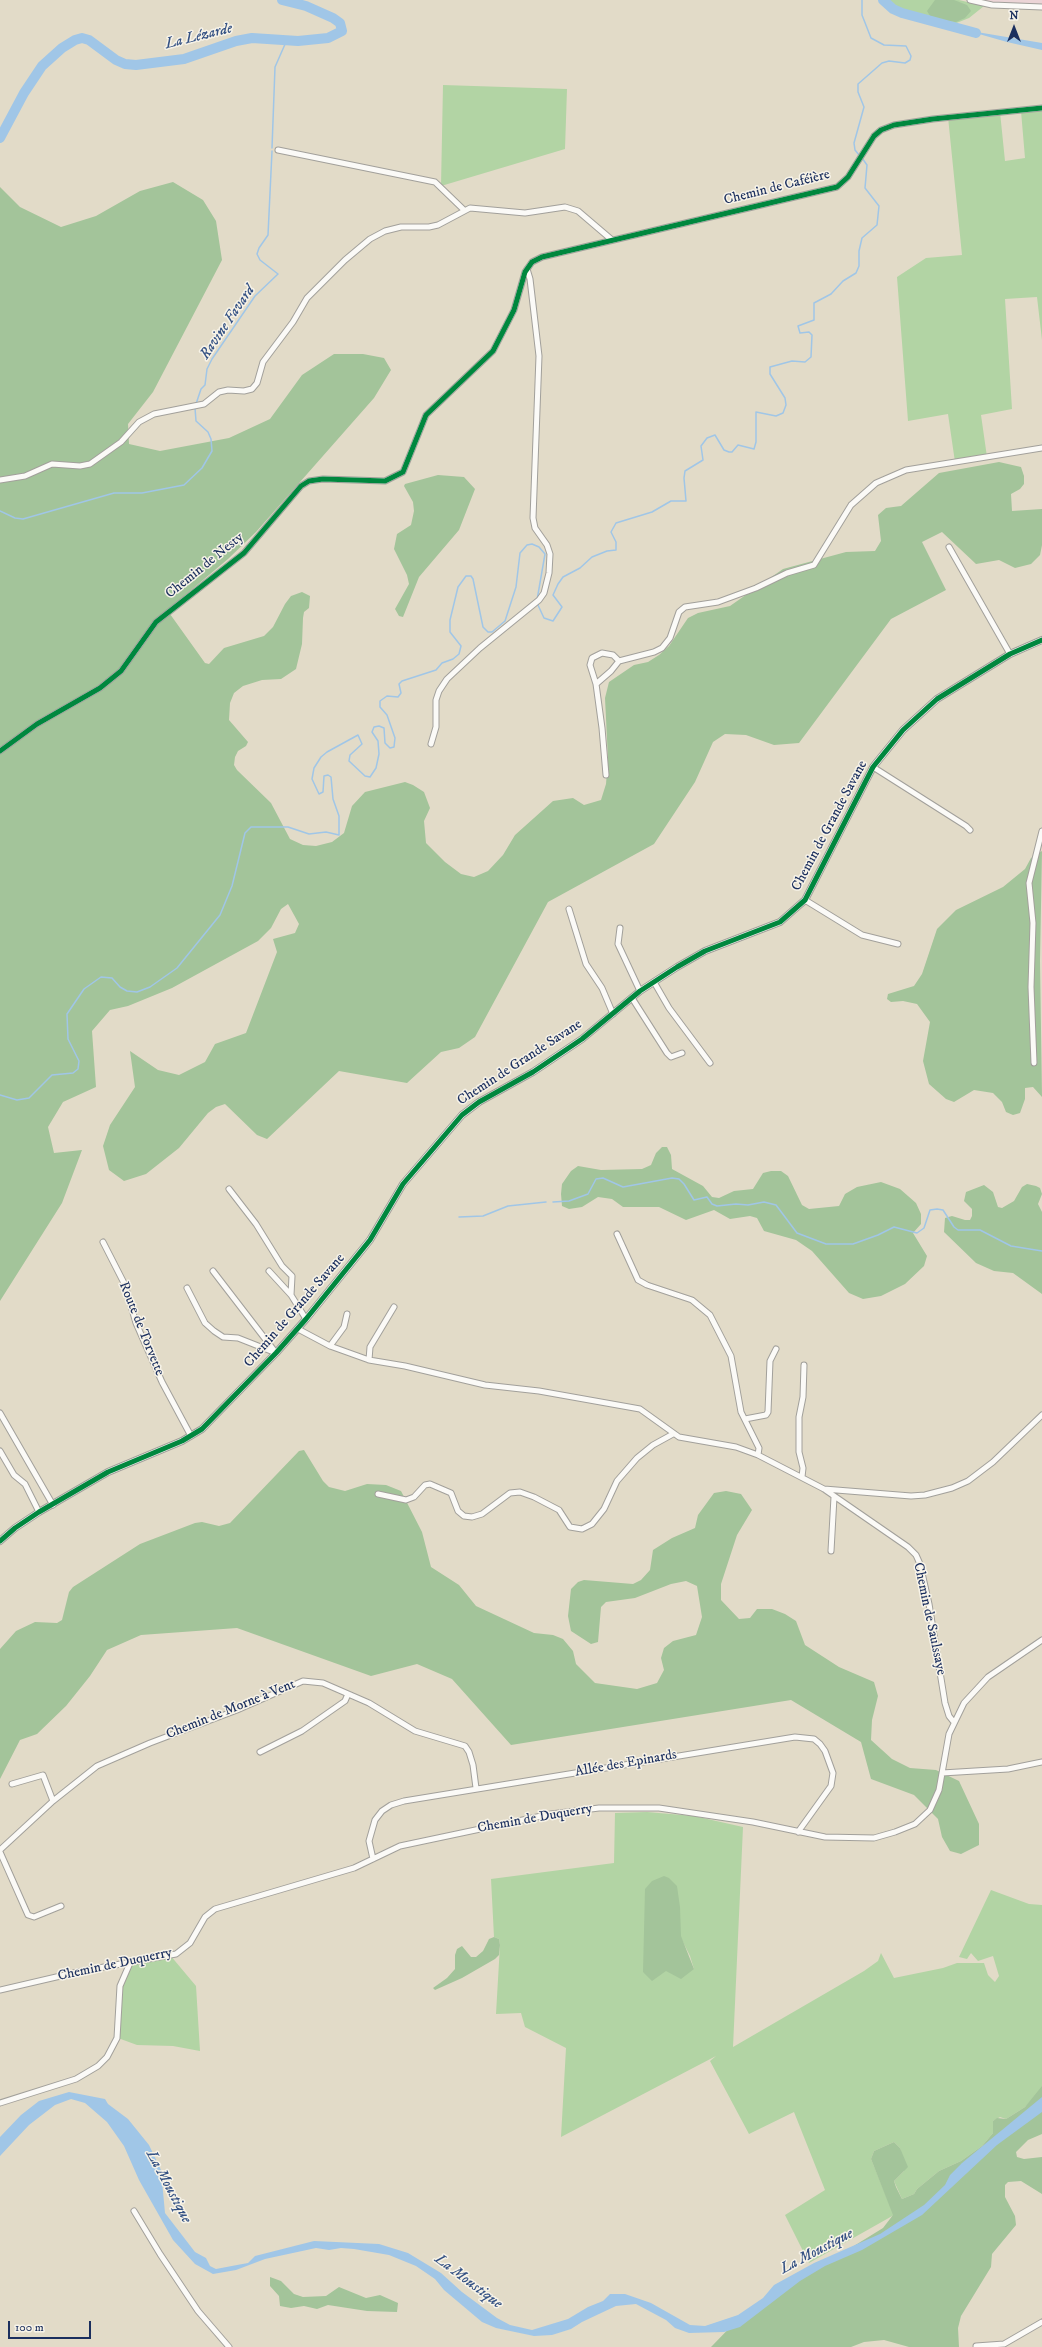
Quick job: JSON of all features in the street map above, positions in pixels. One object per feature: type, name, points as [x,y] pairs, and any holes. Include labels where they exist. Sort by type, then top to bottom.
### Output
[{"type":"street","points":[[970,0],[1042,7]]},
{"type":"street","name":"Chemin de Caféière","points":[[612,240],[829,190],[842,183],[874,136],[881,130],[894,125],[933,119],[1042,108]]},
{"type":"street","points":[[278,150],[435,182],[464,210]]},
{"type":"street","points":[[0,480],[25,476],[52,464],[80,466],[90,464],[121,442],[138,422],[154,414],[198,405],[223,391],[244,392],[252,389],[258,383],[263,362],[292,322],[307,298],[321,281],[370,239],[385,231],[401,228],[429,228],[438,225],[464,210],[496,210],[526,213],[572,208],[612,240]]},
{"type":"street","points":[[431,744],[436,727],[436,700],[443,685],[480,648],[539,600],[544,593],[549,573],[550,554],[547,545],[535,528],[533,518],[539,356],[530,279],[527,269],[532,262],[542,257],[612,240]]},
{"type":"street","name":"Chemin de Nesty","points":[[0,751],[37,724],[100,688],[121,671],[156,622],[244,553],[305,484],[323,479],[385,481],[395,478],[403,472],[426,415],[493,351],[514,310],[527,269]]},
{"type":"street","points":[[596,684],[611,671],[619,661],[654,652],[662,648],[670,638],[679,612],[685,607],[718,602],[788,573],[814,565],[851,505],[876,482],[906,470],[1042,448]]},
{"type":"street","points":[[949,547],[1010,654]]},
{"type":"street","name":"Chemin de Grande Savane","points":[[0,1541],[15,1528],[39,1512],[108,1472],[191,1436],[202,1429],[227,1405],[298,1329],[370,1240],[403,1184],[462,1115],[478,1102],[533,1072],[582,1039],[640,991],[705,951],[771,928],[780,922],[805,900],[873,767],[903,730],[925,708],[1010,654],[1042,640]]},
{"type":"street","points":[[606,775],[596,684],[590,665],[592,658],[602,652],[613,655],[619,661]]},
{"type":"street","points":[[873,767],[970,830]]},
{"type":"street","points":[[1034,1063],[1030,987],[1033,924],[1029,883],[1042,832]]},
{"type":"street","points":[[805,900],[862,935],[898,944]]},
{"type":"street","points":[[569,909],[586,964],[602,988],[613,1014]]},
{"type":"street","points":[[620,928],[618,944],[640,991]]},
{"type":"street","points":[[654,982],[669,1008],[710,1063]]},
{"type":"street","points":[[632,998],[667,1054],[671,1057],[682,1052]]},
{"type":"street","points":[[229,1189],[256,1224],[282,1266],[292,1276],[291,1295]]},
{"type":"street","points":[[617,1234],[638,1280],[647,1285],[692,1300],[710,1315],[730,1356],[745,1419],[759,1448],[758,1455]]},
{"type":"street","name":"Route de Torvette","points":[[103,1242],[125,1285],[136,1323],[162,1382],[191,1436]]},
{"type":"street","points":[[213,1271],[276,1353]]},
{"type":"street","points":[[270,1271],[291,1295],[306,1319]]},
{"type":"street","points":[[187,1288],[205,1323],[214,1331],[223,1337],[238,1338],[276,1353]]},
{"type":"street","points":[[369,1360],[370,1347],[394,1307]]},
{"type":"street","points":[[330,1346],[344,1327],[347,1314]]},
{"type":"street","points":[[298,1329],[330,1346],[369,1360],[405,1366],[485,1385],[539,1391],[640,1409],[654,1417],[673,1434],[698,1441],[736,1447],[758,1455],[824,1489],[911,1496],[925,1495],[952,1488],[968,1481],[993,1462],[1042,1415]]},
{"type":"street","points":[[745,1419],[766,1415],[768,1412],[770,1361],[776,1348]]},
{"type":"street","points":[[802,1477],[804,1468],[799,1452],[799,1417],[803,1397],[804,1365]]},
{"type":"street","points":[[0,1413],[53,1504]]},
{"type":"street","points":[[378,1494],[406,1500],[414,1497],[425,1485],[430,1484],[450,1493],[458,1511],[464,1516],[472,1517],[487,1511],[510,1493],[520,1492],[534,1497],[559,1510],[570,1527],[582,1529],[592,1524],[604,1509],[617,1481],[637,1458],[653,1445],[673,1434]]},
{"type":"street","points":[[0,1451],[14,1475],[25,1484],[34,1499],[39,1512]]},
{"type":"street","name":"Chemin de Saulssaye","points":[[824,1489],[916,1555],[920,1564],[928,1604],[945,1703],[949,1716],[953,1722]]},
{"type":"street","points":[[831,1551],[834,1497]]},
{"type":"street","name":"Chemin de Duquerry","points":[[0,1990],[82,1971],[176,1954],[190,1943],[205,1917],[215,1909],[349,1870],[400,1846],[412,1842],[551,1814],[593,1808],[678,1810],[753,1822],[825,1837],[867,1838],[895,1832],[914,1824],[930,1810],[940,1790],[945,1751],[953,1722],[964,1703],[978,1687],[1042,1640]]},
{"type":"street","name":"Chemin de Morne à Vent","points":[[0,1851],[53,1801],[97,1766],[150,1743],[237,1710],[303,1681],[323,1683],[369,1704],[415,1731],[465,1746],[469,1752],[473,1765],[476,1788]]},
{"type":"street","points":[[260,1752],[302,1731],[345,1701],[348,1694]]},
{"type":"street","name":"Allée des Epinards","points":[[372,1859],[369,1841],[375,1820],[382,1811],[391,1805],[404,1801],[757,1742],[807,1737],[814,1739],[825,1751],[831,1763],[833,1780],[825,1795],[798,1832]]},
{"type":"street","points":[[942,1773],[1008,1769],[1042,1762]]},
{"type":"street","points":[[12,1784],[43,1775],[53,1801]]},
{"type":"street","points":[[0,1851],[28,1915],[34,1916],[61,1906]]},
{"type":"street","points":[[0,2103],[76,2079],[98,2066],[107,2057],[118,2038],[120,1986],[130,1963]]},
{"type":"street","points":[[134,2211],[160,2254],[198,2311],[229,2347]]},
{"type":"street","points":[[976,2346],[1004,2344],[1042,2322]]},
{"type":"shaded area","points":[[970,0],[1042,0],[1042,7],[1020,7]]},
{"type":"green space","points":[[886,0],[959,0],[984,6],[969,18],[954,24],[911,14]]},
{"type":"green space","points":[[935,0],[954,0],[967,5],[971,11],[965,18],[956,22],[932,19],[927,11]]},
{"type":"green space","points":[[443,85],[567,89],[565,149],[441,186]]},
{"type":"green space","points":[[1042,108],[1042,340],[1037,297],[1005,299],[1012,409],[981,415],[987,457],[955,462],[948,414],[908,421],[897,277],[926,258],[962,255],[948,117],[1000,112],[1005,161],[1025,158],[1021,111]]},
{"type":"green space","points":[[173,182],[203,200],[216,221],[222,260],[153,392],[128,424],[129,444],[160,451],[229,438],[270,419],[302,375],[334,354],[363,354],[384,358],[391,370],[374,398],[256,532],[228,559],[171,607],[170,614],[205,663],[209,664],[224,648],[264,636],[273,627],[291,596],[302,592],[310,596],[309,608],[304,612],[302,644],[296,669],[281,679],[262,680],[243,686],[234,693],[230,703],[229,720],[248,742],[246,746],[238,751],[235,757],[234,765],[237,770],[271,803],[290,839],[303,845],[316,846],[332,842],[344,833],[352,806],[365,792],[405,782],[424,792],[430,808],[424,821],[426,843],[445,862],[461,874],[474,877],[488,871],[503,855],[515,835],[553,801],[573,798],[584,805],[601,800],[606,784],[608,759],[605,698],[609,682],[634,665],[648,662],[659,655],[669,646],[688,618],[698,613],[730,606],[783,569],[846,552],[875,551],[881,541],[878,515],[886,508],[901,506],[939,473],[999,462],[1021,467],[1024,476],[1024,484],[1020,489],[1011,494],[1012,511],[1042,509],[1042,545],[1040,555],[1031,564],[1015,568],[999,560],[976,564],[942,532],[922,542],[946,590],[891,619],[799,743],[774,745],[746,735],[725,734],[713,742],[695,782],[654,844],[548,902],[475,1037],[459,1048],[441,1052],[407,1083],[339,1071],[267,1139],[257,1135],[225,1104],[216,1107],[208,1113],[179,1148],[146,1174],[124,1181],[109,1170],[103,1146],[110,1125],[135,1087],[130,1051],[158,1070],[179,1075],[205,1062],[215,1044],[246,1033],[277,952],[273,939],[295,933],[299,924],[288,904],[281,909],[271,928],[258,941],[172,988],[128,1006],[110,1010],[92,1031],[96,1087],[63,1102],[48,1127],[54,1153],[82,1150],[62,1203],[0,1301],[0,187],[20,207],[61,227],[96,216],[140,191]]},
{"type":"green space","points":[[438,475],[464,477],[475,489],[459,530],[419,577],[403,617],[399,616],[395,609],[409,584],[407,575],[394,549],[397,534],[411,525],[414,511],[413,502],[404,486],[405,484]]},
{"type":"green space","points":[[1042,851],[1040,961],[1042,1097],[1033,1087],[1025,1088],[1025,1099],[1020,1113],[1013,1115],[1006,1112],[1002,1102],[993,1093],[974,1090],[954,1102],[946,1099],[929,1084],[923,1061],[930,1022],[917,1004],[903,1001],[891,1002],[887,999],[888,994],[914,986],[922,974],[937,929],[956,910],[1003,887],[1025,869],[1031,858]]},
{"type":"green space","points":[[662,1147],[667,1147],[671,1155],[672,1169],[703,1186],[712,1197],[719,1198],[734,1191],[753,1189],[763,1173],[771,1171],[781,1171],[788,1176],[802,1205],[809,1209],[839,1206],[845,1194],[857,1187],[881,1182],[900,1189],[916,1203],[921,1214],[921,1224],[913,1233],[927,1256],[924,1266],[905,1284],[881,1296],[863,1299],[849,1293],[812,1251],[796,1240],[764,1231],[757,1218],[750,1216],[730,1219],[714,1210],[686,1220],[659,1207],[623,1207],[612,1199],[598,1197],[582,1207],[569,1209],[562,1206],[562,1184],[571,1171],[578,1166],[601,1170],[642,1169],[651,1165],[656,1153]]},
{"type":"green space","points":[[1027,1184],[1040,1188],[1042,1194],[1038,1204],[1042,1212],[1042,1294],[1013,1273],[994,1271],[976,1263],[944,1232],[945,1218],[952,1216],[970,1220],[972,1216],[972,1209],[964,1201],[966,1192],[984,1185],[993,1192],[998,1207],[1002,1208],[1014,1201],[1022,1187]]},
{"type":"green space","points":[[304,1450],[323,1481],[329,1487],[345,1491],[367,1484],[386,1485],[401,1491],[422,1532],[431,1567],[459,1585],[476,1606],[534,1633],[553,1635],[563,1639],[573,1651],[576,1664],[595,1683],[637,1689],[657,1683],[664,1670],[661,1658],[664,1648],[673,1641],[696,1635],[702,1617],[697,1586],[686,1581],[671,1584],[635,1598],[606,1602],[601,1607],[598,1642],[591,1644],[571,1631],[568,1616],[571,1589],[578,1582],[584,1580],[633,1584],[641,1580],[650,1570],[653,1550],[672,1538],[695,1528],[698,1515],[714,1493],[726,1491],[741,1494],[752,1510],[737,1535],[721,1584],[721,1600],[739,1619],[750,1618],[757,1609],[772,1609],[785,1614],[796,1621],[805,1645],[839,1667],[874,1682],[878,1696],[872,1720],[871,1740],[892,1759],[910,1768],[936,1770],[959,1781],[979,1824],[979,1845],[961,1854],[950,1851],[942,1837],[938,1819],[914,1795],[871,1779],[861,1742],[791,1700],[511,1745],[452,1679],[417,1664],[371,1676],[237,1628],[141,1635],[107,1650],[90,1676],[66,1706],[37,1734],[20,1740],[0,1779],[0,1649],[16,1631],[35,1622],[57,1623],[62,1620],[69,1592],[73,1587],[140,1544],[195,1523],[202,1522],[219,1526],[230,1523],[299,1451]]},
{"type":"green space","points":[[647,1812],[694,1816],[743,1827],[733,2047],[864,1971],[878,1961],[881,1953],[894,1978],[943,1968],[957,1963],[984,1963],[988,1975],[995,1982],[999,1976],[993,1956],[978,1961],[971,1953],[967,1959],[959,1957],[991,1890],[1029,1904],[1042,1905],[1042,2092],[1025,2107],[1006,2119],[1000,2117],[993,2121],[993,2133],[982,2146],[961,2161],[939,2171],[917,2189],[914,2194],[902,2199],[894,2181],[904,2171],[900,2148],[894,2142],[874,2151],[871,2159],[894,2215],[809,2263],[785,2215],[825,2190],[794,2112],[749,2134],[710,2061],[716,2056],[561,2137],[566,2048],[525,2027],[521,2013],[496,2014],[500,1945],[499,1939],[494,1937],[491,1879],[614,1863],[615,1813]],"holes":[[[680,1907],[680,1936],[690,1956],[694,1969],[666,1971]]]},
{"type":"green space","points":[[664,1876],[669,1878],[677,1886],[680,1907],[681,1936],[694,1969],[681,1979],[666,1971],[652,1981],[643,1972],[645,1889],[652,1881]]},
{"type":"green space","points":[[494,1937],[499,1939],[500,1945],[499,1955],[495,1959],[462,1978],[435,1990],[433,1988],[447,1978],[455,1969],[455,1955],[457,1949],[462,1946],[471,1957],[476,1957],[483,1951],[489,1939]]},
{"type":"green space","points":[[170,1955],[196,1986],[200,2051],[173,2046],[137,2045],[118,2038],[120,1986],[130,1963]]},
{"type":"green space","points":[[1042,2086],[1042,2134],[1028,2140],[1016,2152],[1017,2157],[1024,2159],[1042,2157],[1042,2194],[1021,2181],[1008,2182],[1005,2185],[1005,2197],[1015,2216],[1016,2225],[992,2254],[991,2267],[961,2316],[958,2328],[959,2347],[909,2347],[884,2340],[864,2342],[851,2347],[711,2347],[742,2315],[883,2228],[893,2215],[871,2159],[874,2151],[894,2142],[900,2148],[908,2167],[894,2181],[902,2199],[914,2194],[917,2189],[939,2171],[961,2161],[982,2146],[993,2133],[993,2121],[997,2118],[1006,2119],[1025,2107]]},
{"type":"green space","points":[[270,2277],[281,2281],[294,2294],[303,2297],[326,2296],[339,2287],[366,2298],[380,2295],[398,2303],[397,2312],[367,2311],[328,2305],[317,2309],[304,2306],[291,2308],[280,2306],[279,2296],[270,2286]]},
{"type":"water","points":[[965,30],[1042,43],[1042,50],[1007,42]]},
{"type":"water","points":[[69,2092],[105,2099],[108,2104],[128,2119],[149,2145],[161,2170],[165,2213],[195,2252],[206,2258],[210,2266],[216,2269],[248,2263],[255,2256],[314,2241],[379,2244],[408,2253],[441,2273],[462,2292],[497,2318],[510,2325],[532,2330],[568,2319],[588,2307],[603,2301],[610,2294],[625,2294],[651,2303],[690,2325],[705,2326],[738,2315],[763,2298],[774,2285],[814,2263],[880,2234],[924,2205],[945,2185],[950,2175],[962,2163],[1042,2097],[1042,2112],[997,2145],[922,2215],[862,2250],[825,2266],[800,2281],[740,2327],[724,2332],[689,2333],[675,2328],[666,2320],[636,2304],[616,2306],[582,2322],[571,2329],[552,2335],[534,2336],[496,2328],[482,2322],[444,2290],[435,2279],[416,2266],[389,2255],[354,2249],[341,2248],[329,2250],[316,2248],[265,2259],[236,2270],[213,2274],[195,2264],[173,2240],[139,2180],[124,2146],[107,2122],[85,2103],[71,2099],[55,2105],[29,2125],[0,2156],[0,2137],[21,2115],[39,2101]]},
{"type":"waterway","name":"La Lézarde","points":[[0,138],[24,93],[42,66],[62,48],[75,40],[82,38],[89,40],[116,60],[125,64],[136,65],[184,59],[236,41],[252,38],[298,41],[328,38],[342,31],[340,23],[333,18],[306,6],[282,0]]},
{"type":"waterway","points":[[859,155],[855,150],[854,143],[864,107],[858,92],[858,84],[882,63],[889,61],[905,63],[910,60],[911,56],[906,46],[884,45],[871,38],[862,15],[862,0]]},
{"type":"waterway","name":"La Lézarde","points":[[883,0],[893,9],[902,13],[976,33]]},
{"type":"waterway","name":"Ravine Favard","points":[[272,148],[275,67],[286,42]]},
{"type":"waterway","name":"Ravine Favard","points":[[196,404],[201,389],[205,385],[207,369],[212,359],[255,296],[278,274],[260,260],[257,254],[259,248],[268,235],[272,151]]},
{"type":"waterway","points":[[537,603],[544,618],[553,621],[562,607],[553,595],[558,584],[563,577],[580,568],[592,557],[607,551],[616,550],[616,542],[611,532],[616,523],[652,512],[671,501],[686,501],[684,478],[685,471],[703,460],[701,446],[707,438],[715,435],[724,450],[729,452],[732,452],[738,445],[754,449],[756,442],[756,412],[776,416],[783,413],[786,405],[785,398],[770,374],[770,367],[792,361],[805,362],[811,357],[812,335],[809,332],[800,333],[798,326],[814,320],[814,303],[831,294],[843,281],[856,273],[859,266],[859,251],[862,238],[877,225],[879,206],[865,188],[867,165],[862,158]]},
{"type":"waterway","name":"Ravine Favard","points":[[0,511],[15,518],[23,519],[114,493],[142,493],[184,485],[202,468],[212,451],[211,439],[208,432],[196,421],[195,408]]},
{"type":"waterway","points":[[0,1095],[17,1100],[29,1098],[52,1075],[73,1073],[78,1069],[79,1061],[68,1039],[67,1014],[84,989],[101,977],[112,978],[120,987],[127,991],[137,992],[150,987],[177,968],[220,915],[232,886],[245,833],[251,827],[288,827],[309,834],[326,832],[339,835],[339,816],[333,799],[331,777],[328,775],[324,776],[323,792],[319,794],[312,779],[314,768],[321,757],[327,752],[358,735],[362,744],[350,755],[349,761],[365,776],[370,777],[376,768],[379,754],[378,741],[372,732],[374,727],[379,726],[384,728],[385,743],[390,748],[394,747],[395,738],[387,715],[380,707],[380,701],[387,696],[398,697],[401,693],[399,684],[402,681],[436,670],[442,663],[453,659],[459,654],[461,646],[450,632],[450,620],[458,587],[466,576],[471,576],[473,579],[483,627],[488,632],[492,632],[505,621],[516,587],[520,553],[527,545],[532,544],[539,547],[545,554],[537,600]]},
{"type":"waterway","points":[[553,1202],[569,1201],[588,1194],[596,1179],[603,1178],[623,1187],[672,1178],[679,1179],[694,1200],[707,1197],[712,1204],[717,1206],[736,1204],[748,1205],[764,1202],[776,1205],[797,1233],[826,1244],[853,1244],[878,1235],[894,1227],[917,1233],[924,1228],[930,1210],[937,1209],[943,1210],[954,1227],[958,1230],[980,1230],[1011,1246],[1042,1251]]},
{"type":"waterway","points":[[459,1217],[483,1216],[508,1206],[546,1202]]},
{"type":"cycle path","points":[[0,751],[37,724],[100,688],[121,671],[156,622],[244,553],[301,486],[309,481],[323,479],[385,481],[403,472],[426,415],[493,351],[514,310],[525,272],[532,262],[542,257],[837,187],[848,177],[874,136],[881,130],[894,125],[933,119],[1042,108]]},
{"type":"cycle path","points":[[0,1541],[15,1528],[39,1512],[108,1472],[182,1441],[202,1429],[276,1353],[306,1319],[370,1240],[403,1184],[462,1115],[479,1102],[533,1072],[582,1039],[640,991],[677,967],[705,951],[780,922],[805,900],[873,767],[903,730],[937,699],[1010,654],[1042,640]]},
{"type":"water label","name":"La Moustique","points":[[168,2187]]},
{"type":"water label","name":"La Moustique","points":[[817,2252]]},
{"type":"water label","name":"La Moustique","points":[[468,2282]]}]
